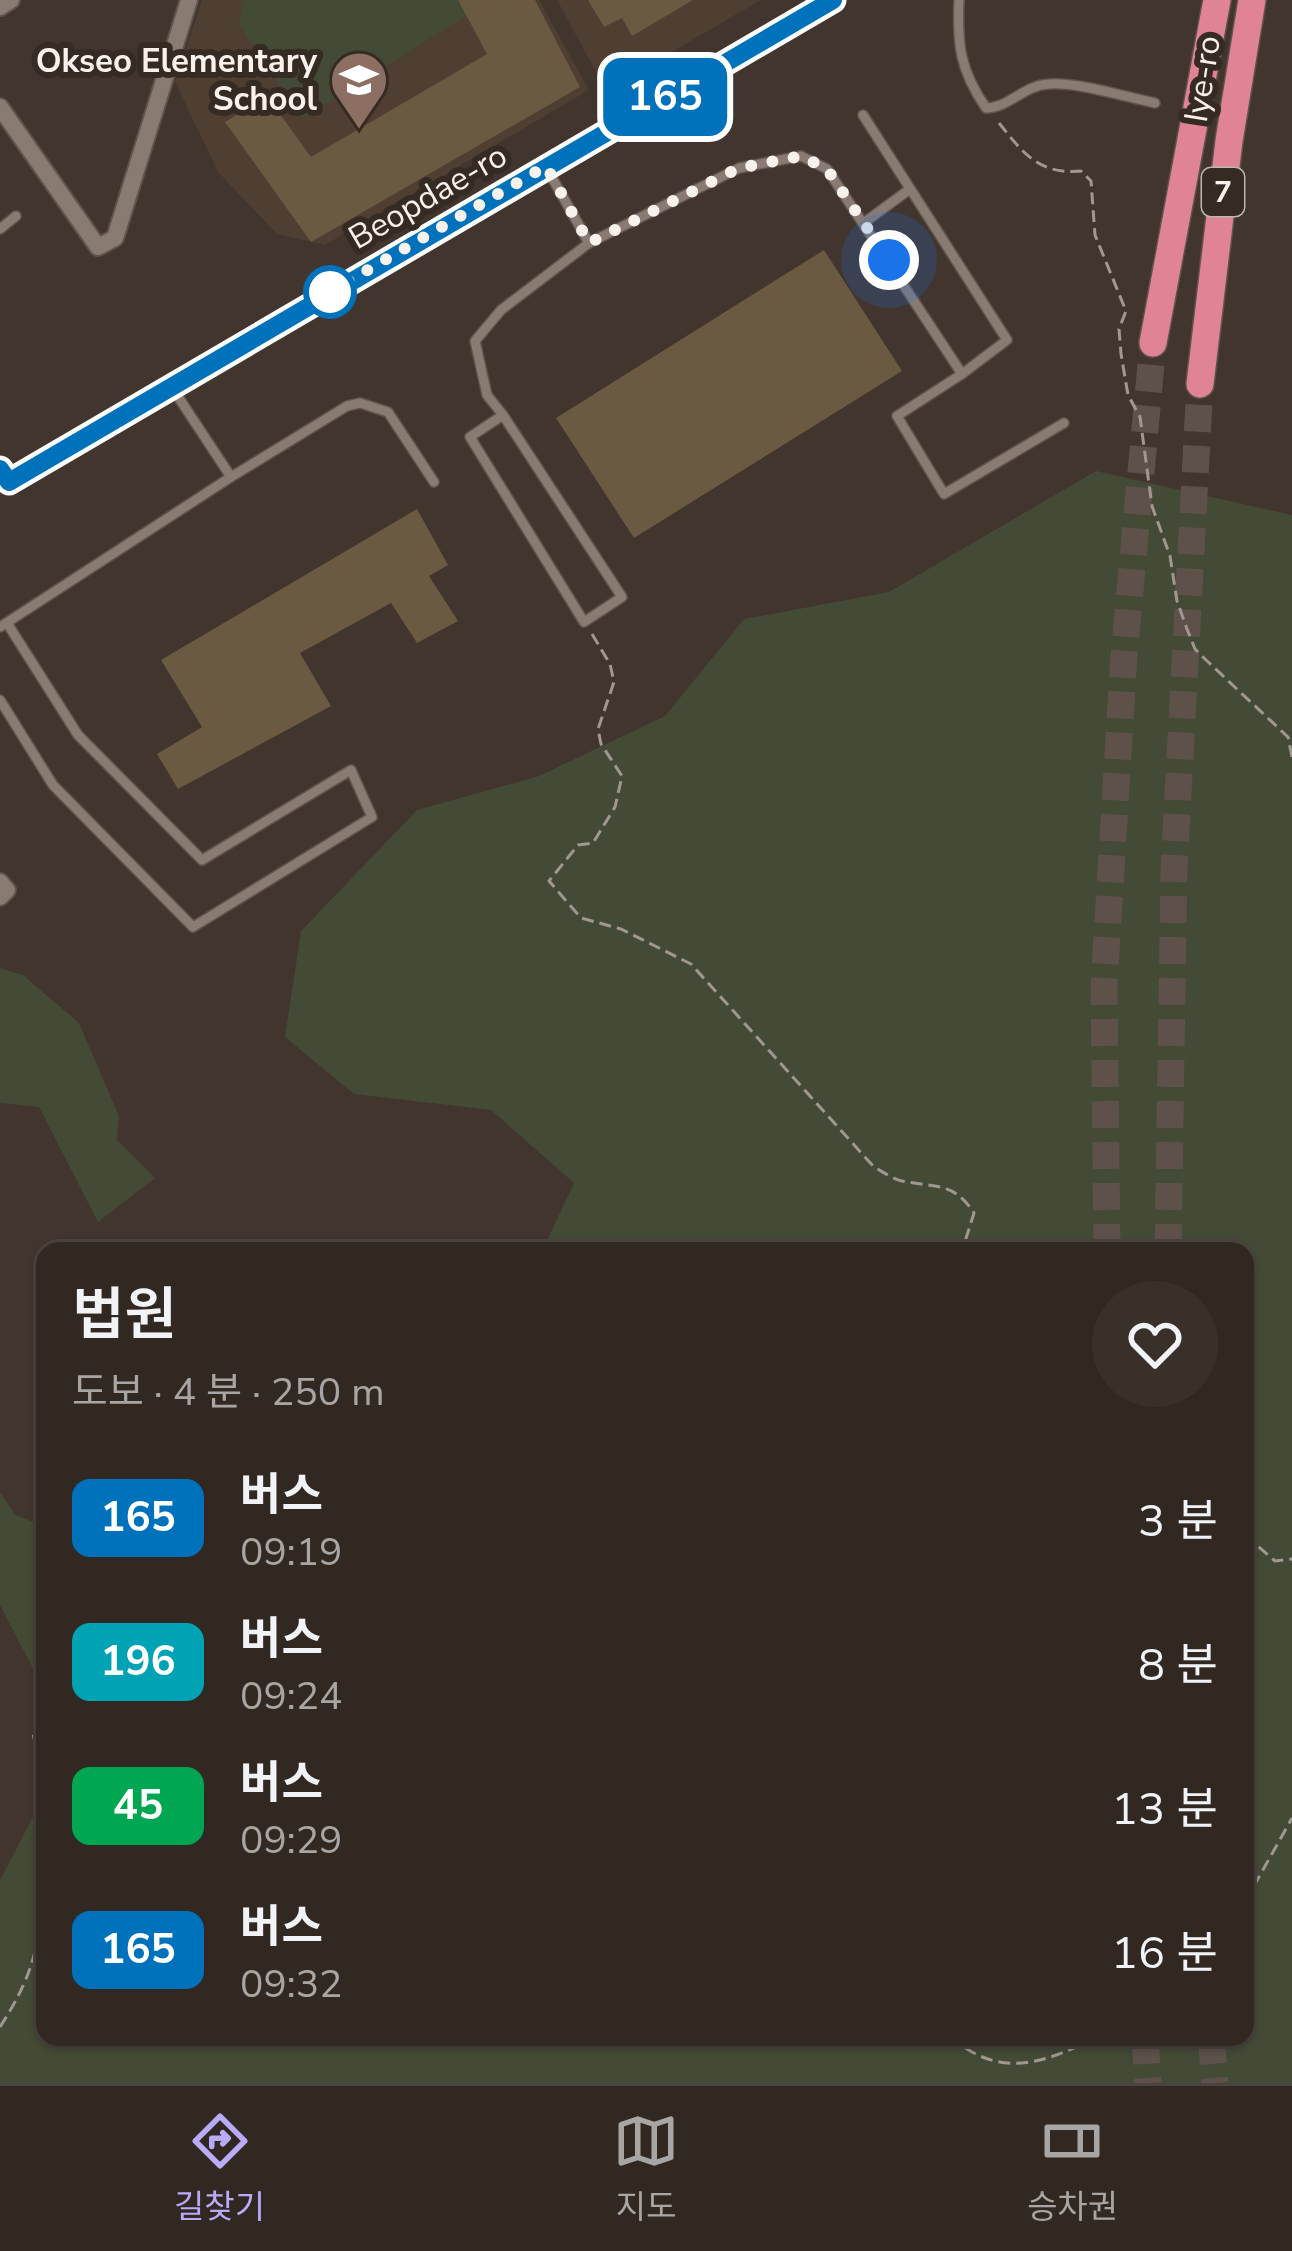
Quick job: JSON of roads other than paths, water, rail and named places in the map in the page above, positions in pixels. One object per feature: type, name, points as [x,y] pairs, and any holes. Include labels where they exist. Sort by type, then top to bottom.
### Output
[{"type":"highway","name":"Iye-ro","points":[[1153,343],[1217,0]]},
{"type":"highway","name":"Iye-ro","points":[[1200,384],[1229,141],[1252,0]]},
{"type":"street","points":[[0,8],[11,0]]},
{"type":"street","points":[[0,107],[98,247],[115,238],[188,0]]},
{"type":"street","name":"Beopdae-ro","points":[[0,469],[9,482],[833,0]]},
{"type":"street","points":[[0,882],[7,890],[0,897]]},
{"type":"lane","points":[[959,0],[957,41],[968,82],[986,108],[998,108],[1022,90],[1050,83],[1155,103]]},
{"type":"lane","points":[[863,116],[1007,340],[897,416],[944,494],[1064,423]]},
{"type":"lane","points":[[503,415],[470,437],[584,622],[622,598],[503,415],[487,395],[475,341],[502,310],[589,243],[739,168],[801,156],[827,169],[962,374]]},
{"type":"lane","points":[[546,166],[589,243]]},
{"type":"lane","points":[[865,222],[910,188]]},
{"type":"lane","points":[[0,229],[16,217]]},
{"type":"lane","points":[[171,386],[231,477]]},
{"type":"lane","points":[[0,700],[53,785],[193,928],[372,817],[351,770],[202,860],[77,735],[3,625],[347,406],[360,404],[388,412],[434,482]]},
{"type":"tunnel","points":[[1107,1242],[1104,986],[1124,655],[1153,343]]},
{"type":"tunnel","points":[[1168,1242],[1174,869],[1200,384]]},
{"type":"tunnel","points":[[1146,2046],[1148,2083]]},
{"type":"tunnel","points":[[1212,2046],[1215,2083]]},
{"type":"place","name":"Okseo Elementary School","points":[[359,131]]}]
